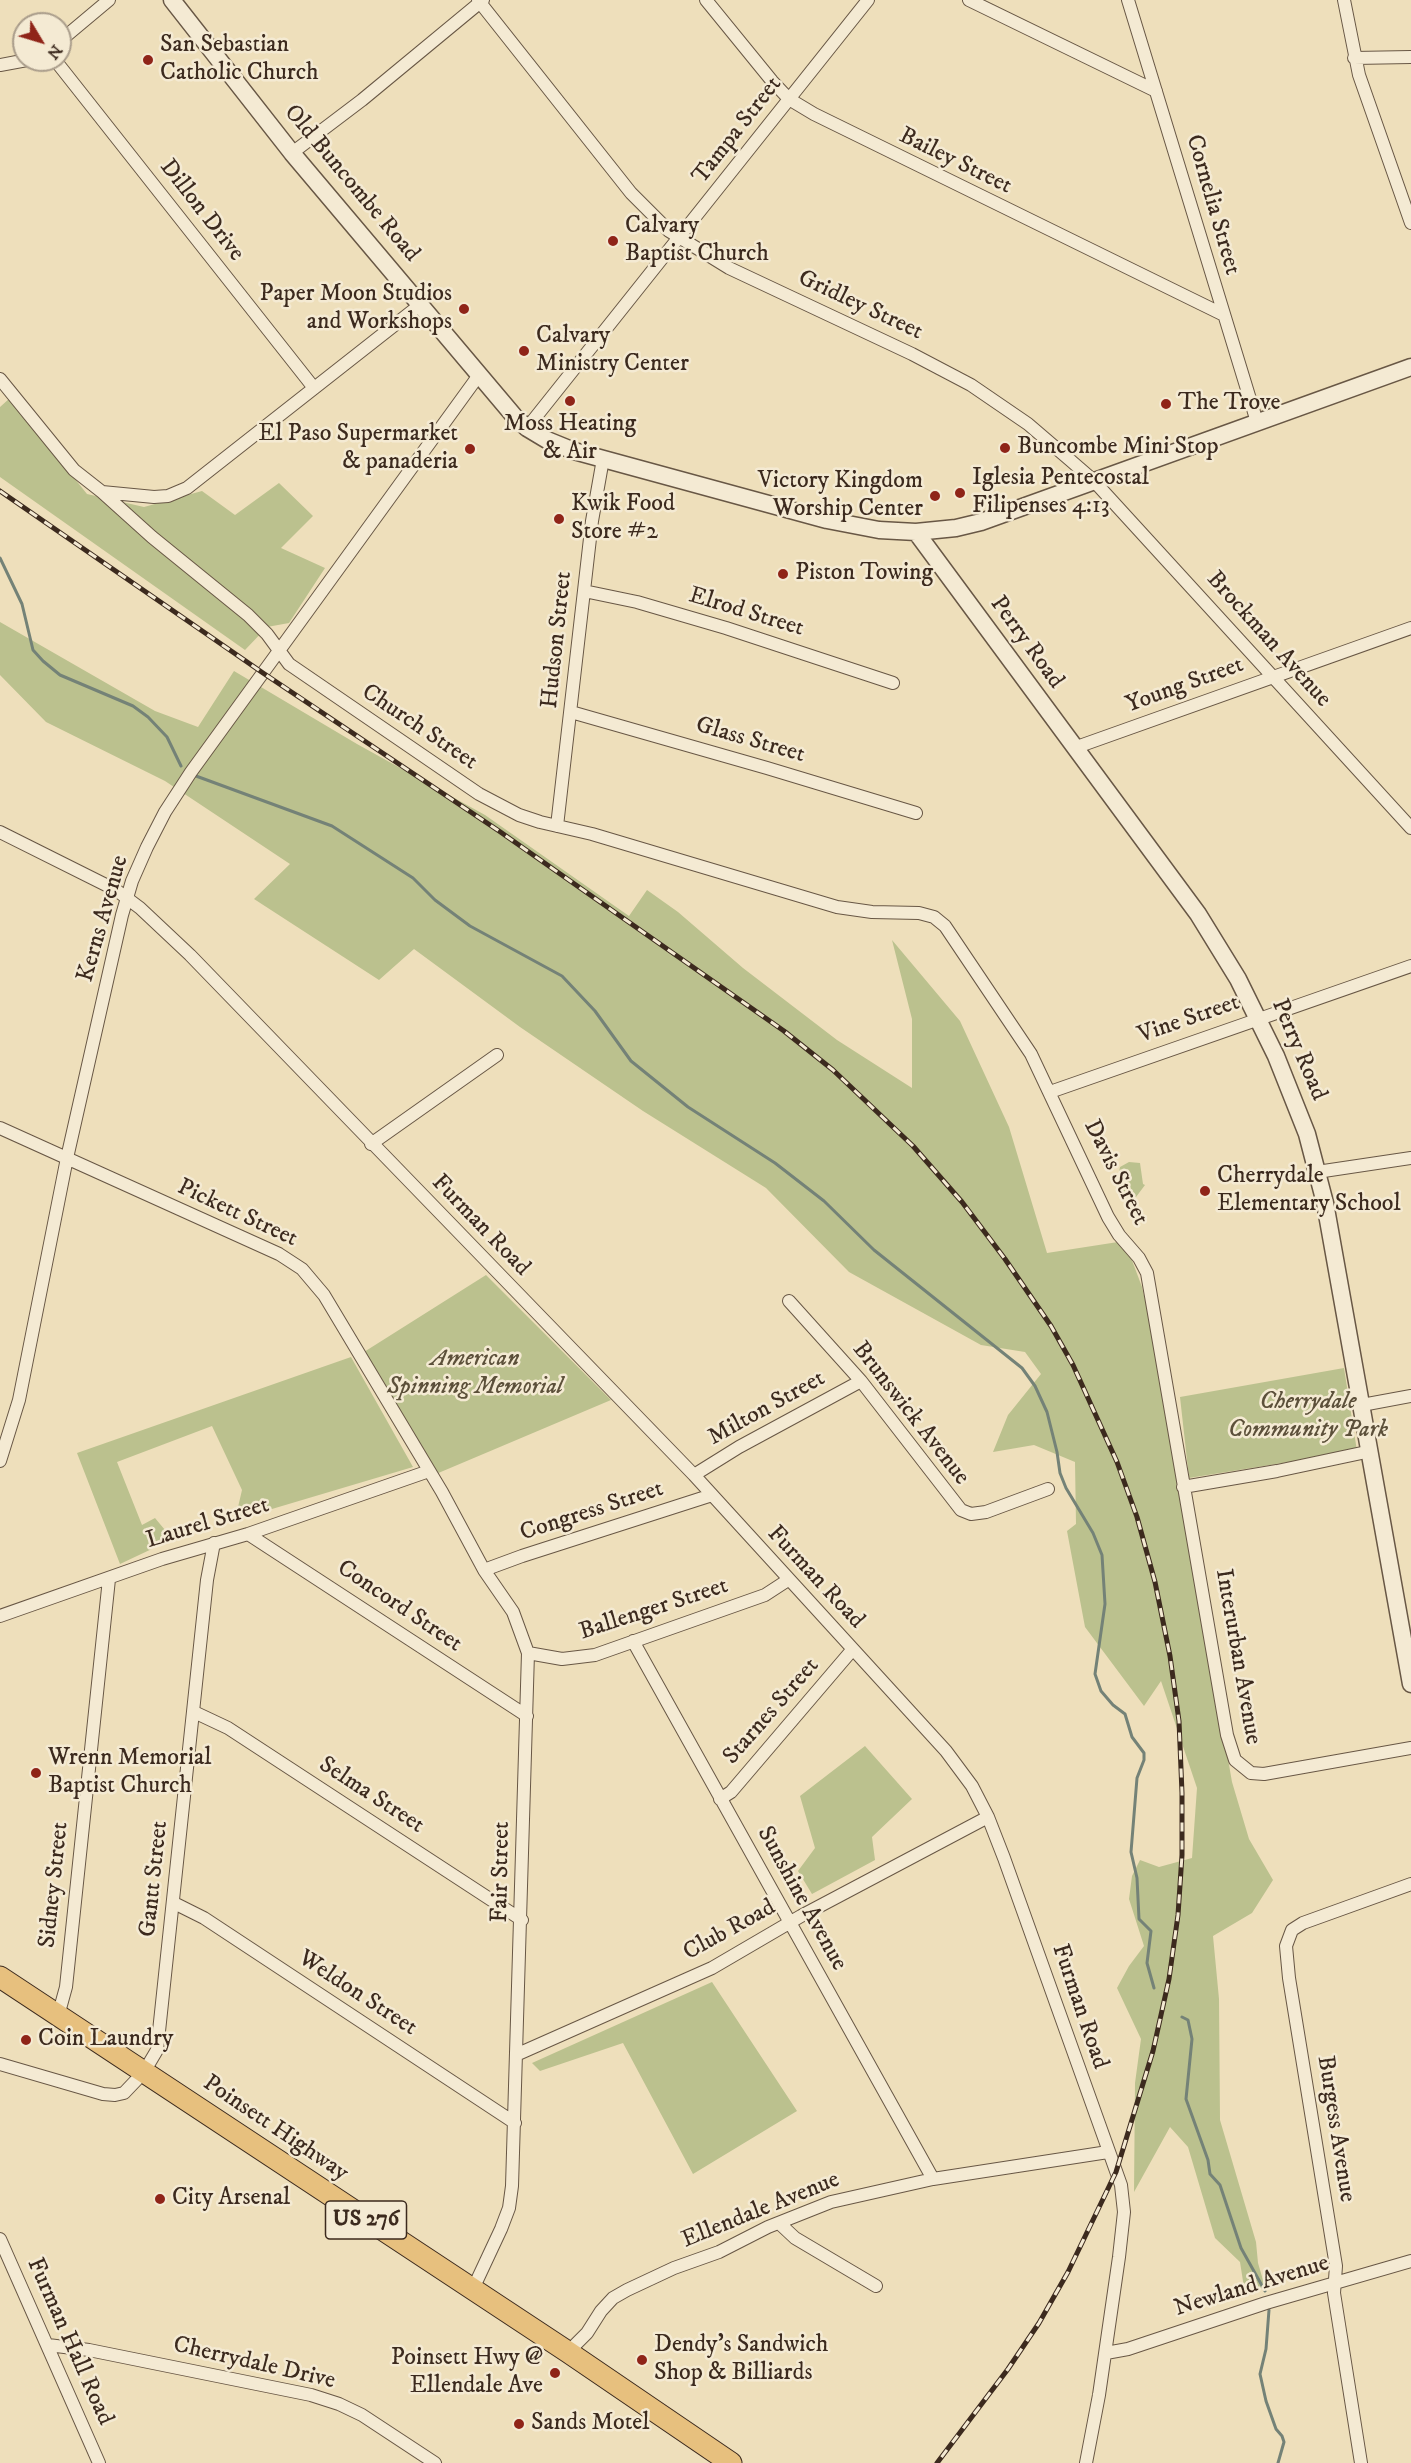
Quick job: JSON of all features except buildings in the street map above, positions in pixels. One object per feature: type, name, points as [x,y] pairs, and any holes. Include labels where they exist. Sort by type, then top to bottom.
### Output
[{"type":"highway","name":"Poinsett Highway","points":[[0,1977],[472,2291],[568,2352],[731,2463]]},
{"type":"street","points":[[72,31],[109,0]]},
{"type":"street","name":"Old Buncombe Road","points":[[172,0],[292,153],[479,375],[527,428],[556,444],[603,459],[827,519],[879,530],[916,532],[956,528],[981,522],[1411,367]]},
{"type":"street","name":"Bailey Street","points":[[706,0],[789,99],[851,134],[1222,314]]},
{"type":"street","name":"Tampa Street","points":[[527,428],[868,0]]},
{"type":"street","points":[[969,0],[1156,91]]},
{"type":"street","name":"Cornelia Street","points":[[1128,0],[1222,314],[1257,422]]},
{"type":"street","points":[[1344,0],[1354,58],[1411,223]]},
{"type":"street","points":[[292,153],[362,100],[480,1]]},
{"type":"street","name":"Gridley Street","points":[[480,1],[631,193],[655,218],[679,238],[729,268],[912,354],[971,385],[1028,424],[1093,480]]},
{"type":"street","points":[[1354,58],[1411,57]]},
{"type":"street","name":"Dillon Drive","points":[[64,72],[314,388]]},
{"type":"street","points":[[102,492],[154,496],[177,493],[188,488],[420,305]]},
{"type":"street","name":"Kerns Avenue","points":[[0,1461],[19,1400],[67,1158],[127,899],[147,847],[165,812],[191,772],[479,375]]},
{"type":"street","name":"Church Street","points":[[0,379],[74,470],[102,492],[131,520],[248,615],[267,633],[289,664],[479,795],[519,815],[837,907],[872,912],[926,914]]},
{"type":"street","name":"Hudson Street","points":[[557,826],[592,521],[603,459]]},
{"type":"street","name":"Brockman Avenue","points":[[1093,480],[1411,828]]},
{"type":"street","name":"Perry Road","points":[[916,532],[1198,914],[1238,979],[1294,1099],[1317,1172],[1334,1246],[1362,1405],[1403,1607],[1411,1684]]},
{"type":"street","name":"Elrod Street","points":[[584,591],[637,602],[728,628],[893,683]]},
{"type":"street","name":"Young Street","points":[[1074,748],[1411,628]]},
{"type":"street","name":"Glass Street","points":[[571,712],[916,813]]},
{"type":"street","name":"Furman Road","points":[[0,832],[116,890],[152,919],[190,955],[694,1475],[946,1751],[972,1786],[988,1816],[1121,2185],[1124,2211],[1106,2353],[1086,2463]]},
{"type":"street","name":"Davis Street","points":[[926,914],[945,926],[1010,1020],[1050,1092],[1108,1217],[1119,1235],[1139,1258],[1147,1273],[1183,1487]]},
{"type":"street","name":"Vine Street","points":[[1050,1092],[1411,966]]},
{"type":"street","points":[[371,1144],[497,1055]]},
{"type":"street","name":"Pickett Street","points":[[0,1128],[279,1254],[302,1269],[324,1294],[429,1471]]},
{"type":"street","points":[[1317,1172],[1411,1158]]},
{"type":"street","name":"Brunswick Avenue","points":[[789,1301],[861,1381],[961,1510],[971,1514],[986,1512],[1048,1489]]},
{"type":"street","name":"Milton Street","points":[[694,1475],[739,1447],[861,1381]]},
{"type":"street","points":[[1362,1405],[1411,1396]]},
{"type":"street","points":[[1183,1487],[1278,1472],[1371,1451]]},
{"type":"street","name":"Laurel Street","points":[[0,1616],[429,1471]]},
{"type":"street","name":"Fair Street","points":[[429,1471],[484,1570],[513,1612],[528,1653],[518,2054],[512,2186],[509,2208],[472,2291]]},
{"type":"street","name":"Interurban Avenue","points":[[1183,1487],[1204,1592],[1227,1735],[1231,1753],[1238,1765],[1251,1773],[1264,1774],[1411,1748]]},
{"type":"street","name":"Congress Street","points":[[484,1570],[712,1496]]},
{"type":"street","name":"Concord Street","points":[[248,1534],[296,1563],[527,1716]]},
{"type":"street","name":"Gantt Street","points":[[0,2064],[109,2095],[124,2093],[144,2072],[157,2050],[207,1580],[214,1544]]},
{"type":"street","name":"Sidney Street","points":[[58,2016],[66,1987],[109,1579]]},
{"type":"street","name":"Ballenger Street","points":[[528,1653],[554,1659],[582,1657],[765,1595],[788,1580]]},
{"type":"street","name":"Sunshine Avenue","points":[[633,1641],[933,2179]]},
{"type":"street","name":"Starnes Street","points":[[720,1799],[731,1792],[853,1649]]},
{"type":"street","name":"Selma Street","points":[[194,1712],[228,1728],[522,1920]]},
{"type":"street","name":"Club Road","points":[[518,2054],[712,1968],[988,1816]]},
{"type":"street","name":"Burgess Avenue","points":[[1361,2463],[1334,2293],[1336,2282],[1313,2117],[1289,1978],[1287,1939],[1292,1930],[1303,1923],[1411,1884]]},
{"type":"street","name":"Weldon Street","points":[[174,1903],[204,1918],[514,2123]]},
{"type":"street","name":"Ellendale Avenue","points":[[568,2352],[587,2333],[601,2311],[613,2298],[627,2290],[831,2202],[933,2179],[1108,2152]]},
{"type":"street","points":[[779,2223],[795,2238],[876,2286]]},
{"type":"street","name":"Furman Hall Road","points":[[0,2239],[99,2463]]},
{"type":"street","name":"Newland Avenue","points":[[1106,2353],[1128,2349],[1336,2282],[1411,2261]]},
{"type":"street","name":"Cherrydale Drive","points":[[48,2345],[89,2350],[311,2395],[339,2404],[362,2415],[435,2463]]},
{"type":"green space","points":[[10,398],[87,494],[144,507],[202,491],[235,515],[279,483],[313,516],[281,548],[325,568],[289,623],[267,627],[245,650],[0,477],[0,407]]},
{"type":"green space","points":[[0,622],[155,711],[198,727],[234,671],[357,744],[485,815],[629,916],[647,890],[678,912],[743,968],[837,1040],[912,1088],[912,1019],[892,940],[960,1021],[1009,1127],[1047,1253],[1118,1242],[1130,1255],[1142,1287],[1156,1346],[1232,1782],[1249,1839],[1273,1880],[1252,1913],[1213,1936],[1219,1999],[1220,2120],[1256,2242],[1258,2263],[1265,2287],[1245,2294],[1240,2262],[1215,2238],[1188,2147],[1170,2127],[1134,2192],[1135,2083],[1141,2039],[1117,1988],[1129,1966],[1144,1946],[1129,1899],[1132,1876],[1140,1860],[1159,1867],[1192,1858],[1197,1788],[1161,1681],[1144,1706],[1085,1627],[1067,1531],[1076,1524],[1075,1462],[1034,1445],[993,1452],[1008,1415],[1041,1374],[1025,1352],[981,1345],[849,1272],[766,1188],[643,1111],[520,1027],[414,949],[379,980],[254,899],[290,864],[165,781],[46,722],[0,675]]},
{"type":"green space","points":[[1129,1162],[1140,1163],[1145,1185],[1136,1197],[1127,1198],[1122,1194],[1118,1177],[1120,1167]]},
{"type":"green space","name":"American Spinning Memorial","points":[[486,1275],[611,1400],[436,1474],[364,1352]]},
{"type":"green space","points":[[351,1357],[413,1467],[235,1520],[242,1490],[212,1426],[117,1462],[142,1525],[155,1518],[165,1530],[184,1530],[173,1539],[120,1564],[77,1453]]},
{"type":"green space","name":"Cherrydale Community Park","points":[[1344,1368],[1357,1451],[1189,1478],[1180,1397]]},
{"type":"green space","points":[[865,1746],[912,1799],[872,1837],[875,1860],[812,1894],[798,1871],[815,1848],[800,1796]]},
{"type":"green space","points":[[712,1982],[797,2111],[693,2174],[623,2043],[540,2071],[532,2063]]},
{"type":"waterway","points":[[0,558],[22,604],[33,650],[60,675],[133,706],[148,717],[167,737],[181,766]]},
{"type":"waterway","points":[[196,776],[332,826],[413,878],[435,900],[470,926],[562,976],[595,1011],[631,1061],[688,1107],[775,1163],[824,1201],[874,1250],[1022,1368],[1035,1386],[1047,1412],[1060,1473],[1066,1488],[1093,1533],[1102,1555],[1105,1604],[1095,1674],[1101,1691],[1113,1705],[1125,1714],[1132,1737],[1144,1753],[1144,1760],[1137,1778],[1131,1852],[1137,1878],[1139,1919],[1151,1931],[1147,1963],[1154,1988]]},
{"type":"waterway","points":[[1182,2017],[1188,2020],[1192,2039],[1186,2099],[1208,2160],[1210,2174],[1220,2185],[1241,2248],[1265,2291]]},
{"type":"waterway","points":[[1269,2310],[1266,2349],[1260,2374],[1266,2401],[1276,2429],[1284,2442],[1278,2463]]},
{"type":"railway","points":[[0,491],[263,673],[499,831],[784,1031],[833,1070],[913,1146],[962,1202],[1051,1326],[1073,1365],[1117,1462],[1137,1517],[1155,1582],[1170,1656],[1179,1721],[1182,1793],[1182,1855],[1178,1915],[1169,1979],[1153,2051],[1116,2172],[1068,2272],[1039,2323],[1008,2369],[937,2463]]},
{"type":"place","name":"San Sebastian Catholic Church","points":[[148,60]]},
{"type":"place","name":"Calvary Baptist Church","points":[[613,241]]},
{"type":"place","name":"Paper Moon Studios and Workshops","points":[[464,309]]},
{"type":"place","name":"Calvary Ministry Center","points":[[524,351]]},
{"type":"place","name":"Moss Heating & Air","points":[[570,401]]},
{"type":"place","name":"The Trove","points":[[1166,404]]},
{"type":"place","name":"Buncombe Mini Stop","points":[[1005,448]]},
{"type":"place","name":"El Paso Supermarket & panaderia","points":[[470,449]]},
{"type":"place","name":"Iglesia Pentecostal Filipenses 4:13","points":[[960,493]]},
{"type":"place","name":"Victory Kingdom Worship Center","points":[[935,496]]},
{"type":"place","name":"Kwik Food Store #2","points":[[559,519]]},
{"type":"place","name":"Piston Towing","points":[[783,574]]},
{"type":"place","name":"Cherrydale Elementary School","points":[[1205,1191]]},
{"type":"place","name":"Wrenn Memorial Baptist Church","points":[[36,1773]]},
{"type":"place","name":"Coin Laundry","points":[[26,2040]]},
{"type":"place","name":"City Arsenal","points":[[160,2199]]},
{"type":"place","name":"Dendy's Sandwich Shop & Billiards","points":[[642,2360]]},
{"type":"place","name":"Poinsett Hwy @ Ellendale Ave","points":[[555,2373]]},
{"type":"place","name":"Sands Motel","points":[[519,2424]]}]
